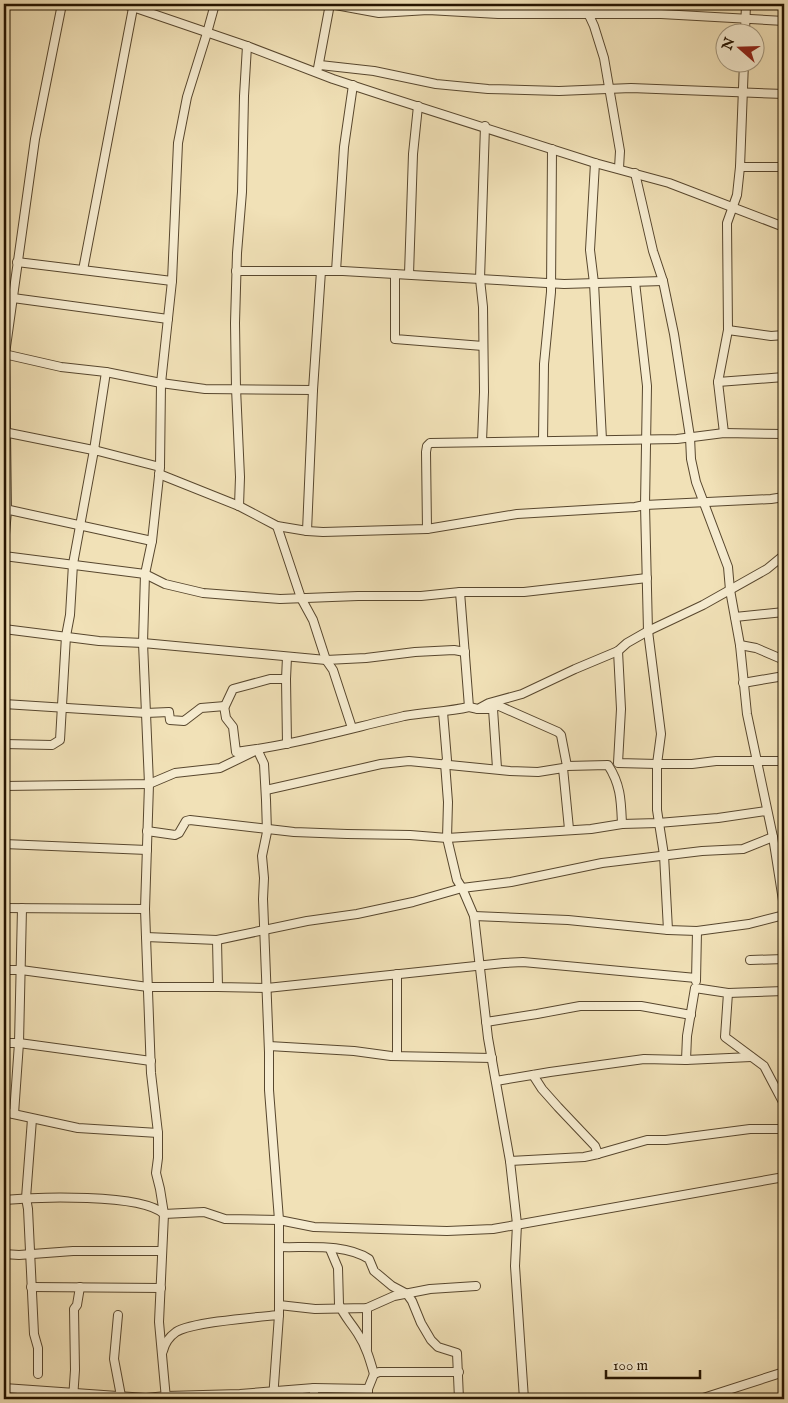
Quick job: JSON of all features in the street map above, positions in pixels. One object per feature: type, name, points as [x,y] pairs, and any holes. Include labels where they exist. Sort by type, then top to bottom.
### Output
[{"type":"street","points":[[4,547],[4,354],[35,139],[62,4]]},
{"type":"street","points":[[124,4],[207,33],[318,68],[353,85],[595,163],[669,183],[784,227]]},
{"type":"street","points":[[166,1398],[159,1322],[164,1214],[156,1173],[158,1133],[150,1061],[146,937],[149,784],[143,643],[146,574],[152,541],[159,470],[161,383],[172,281],[178,144],[188,97],[215,4]]},
{"type":"street","points":[[318,68],[330,4],[379,13],[428,10],[498,14],[661,14],[784,21]]},
{"type":"street","points":[[587,4],[588,13],[604,58],[610,89],[620,152],[618,168]]},
{"type":"street","points":[[744,22],[746,4]]},
{"type":"street","points":[[83,270],[133,8]]},
{"type":"street","points":[[240,506],[236,388],[236,271],[242,192],[244,96],[248,46]]},
{"type":"street","points":[[318,68],[374,71],[436,84],[488,89],[559,91],[632,88],[784,94]]},
{"type":"street","points":[[724,433],[718,382],[728,330],[727,223],[737,194],[740,167],[744,72]]},
{"type":"street","points":[[336,271],[344,147],[353,85]]},
{"type":"street","points":[[409,274],[413,154],[418,106]]},
{"type":"street","points":[[482,441],[483,346],[480,279],[485,126]]},
{"type":"street","points":[[543,441],[544,364],[550,283],[552,149]]},
{"type":"street","points":[[595,163],[590,250],[594,283],[602,440]]},
{"type":"street","points":[[740,167],[784,168]]},
{"type":"street","points":[[635,173],[653,251],[663,281],[674,334],[690,437],[691,459],[696,482],[728,567],[740,646],[743,683],[766,810],[773,837],[784,907]]},
{"type":"street","points":[[17,262],[172,281]]},
{"type":"street","points":[[236,271],[336,271],[550,283],[663,281]]},
{"type":"street","points":[[307,531],[313,390],[321,271]]},
{"type":"street","points":[[395,274],[395,339],[483,346]]},
{"type":"street","points":[[635,282],[647,386],[645,439],[648,631],[661,734],[657,764],[658,823],[664,855],[668,930]]},
{"type":"street","points":[[13,298],[168,319]]},
{"type":"street","points":[[728,330],[771,336],[784,335]]},
{"type":"street","points":[[4,354],[61,366],[204,389],[313,390]]},
{"type":"street","points":[[4,744],[52,745],[60,740],[66,636],[70,615],[73,564],[106,372]]},
{"type":"street","points":[[718,382],[784,377]]},
{"type":"street","points":[[4,432],[94,450],[159,470],[240,506],[277,526],[307,531],[427,529],[517,514],[635,508],[703,501],[784,497]]},
{"type":"street","points":[[427,529],[427,446],[430,443],[677,439],[724,433],[784,434],[784,443]]},
{"type":"street","points":[[5,509],[152,541]]},
{"type":"street","points":[[277,526],[301,598],[313,620],[326,660],[333,670],[352,728]]},
{"type":"street","points":[[478,709],[489,703],[522,694],[618,651],[627,643],[648,631],[768,569],[784,555]]},
{"type":"street","points":[[4,556],[146,574],[165,584],[203,592],[280,599],[421,596],[460,592],[524,592],[647,578]]},
{"type":"street","points":[[460,592],[469,707]]},
{"type":"street","points":[[735,617],[784,612]]},
{"type":"street","points":[[4,629],[99,641],[143,643],[326,660],[366,658],[415,652],[454,650],[465,652]]},
{"type":"street","points":[[740,646],[756,648],[784,660]]},
{"type":"street","points":[[618,651],[621,709],[618,763],[692,764],[716,761],[784,761]]},
{"type":"street","points":[[287,656],[287,744]]},
{"type":"street","points":[[743,683],[784,676]]},
{"type":"street","points":[[286,679],[270,679],[233,689],[224,706],[226,718],[234,727],[236,752],[287,744],[408,715],[443,712],[469,707],[493,709],[497,705],[558,732],[561,735],[567,766],[608,765]]},
{"type":"street","points":[[4,704],[146,713],[169,712],[170,720],[184,720],[201,708],[224,706]]},
{"type":"street","points":[[493,709],[497,768]]},
{"type":"street","points":[[443,712],[447,760],[445,764],[448,802],[447,838],[457,880],[474,916],[486,1022],[510,1161],[517,1224],[515,1266],[524,1399]]},
{"type":"street","points":[[4,786],[149,784],[175,773],[220,768],[257,750]]},
{"type":"street","points":[[257,750],[264,764],[266,790],[266,828],[262,856],[263,899],[270,1126],[279,1247],[279,1315],[273,1399]]},
{"type":"street","points":[[266,790],[381,764],[409,761],[484,769],[497,768],[510,771],[538,772],[608,765]]},
{"type":"street","points":[[608,765],[620,792],[622,824]]},
{"type":"street","points":[[563,768],[569,830]]},
{"type":"street","points":[[147,831],[175,835],[179,833],[186,821],[190,820],[279,831],[447,838],[591,829],[622,824],[718,818],[766,810]]},
{"type":"street","points":[[146,937],[217,940],[265,929],[357,914],[414,902],[462,888],[511,882],[602,863],[702,851],[743,849],[773,837]]},
{"type":"street","points":[[4,844],[147,850]]},
{"type":"street","points":[[4,908],[101,907],[146,909]]},
{"type":"street","points":[[14,1114],[19,1043],[22,908]]},
{"type":"street","points":[[474,916],[568,920],[697,931],[749,924],[784,915]]},
{"type":"street","points":[[686,1060],[687,1036],[696,978],[697,931]]},
{"type":"street","points":[[217,940],[218,987]]},
{"type":"street","points":[[750,960],[784,958]]},
{"type":"street","points":[[4,970],[21,970],[148,988],[267,988],[523,962],[696,978]]},
{"type":"street","points":[[397,974],[397,1055]]},
{"type":"street","points":[[695,988],[728,993],[784,991]]},
{"type":"street","points":[[728,993],[725,1037],[764,1066],[784,1104]]},
{"type":"street","points":[[486,1022],[580,1006],[641,1006],[691,1015]]},
{"type":"street","points":[[4,1043],[19,1043],[150,1061]]},
{"type":"street","points":[[269,1046],[397,1055],[492,1058]]},
{"type":"street","points":[[496,1082],[644,1059],[686,1060],[751,1057]]},
{"type":"street","points":[[533,1075],[558,1107],[595,1146],[598,1154]]},
{"type":"street","points":[[4,1112],[78,1128],[158,1133]]},
{"type":"street","points":[[32,1119],[26,1198],[34,1334],[38,1348],[38,1374]]},
{"type":"street","points":[[510,1161],[584,1157],[646,1140],[666,1140],[750,1129],[784,1129]]},
{"type":"street","points":[[4,1200],[26,1198],[107,1199],[158,1208],[164,1214],[204,1212],[225,1219],[278,1220],[314,1227],[446,1232],[493,1229],[784,1177]]},
{"type":"street","points":[[279,1247],[330,1248],[352,1251],[370,1260],[374,1271],[392,1286],[407,1294],[431,1340],[438,1347],[457,1353],[459,1399]]},
{"type":"street","points":[[330,1248],[338,1268],[339,1304],[367,1350],[374,1374],[368,1389],[368,1399]]},
{"type":"street","points":[[4,1254],[73,1251],[162,1251]]},
{"type":"street","points":[[279,1305],[316,1309],[367,1308],[394,1296],[430,1289],[476,1286]]},
{"type":"street","points":[[31,1287],[161,1288]]},
{"type":"street","points":[[73,1396],[75,1370],[74,1310],[77,1305],[80,1287]]},
{"type":"street","points":[[367,1308],[367,1350]]},
{"type":"street","points":[[118,1314],[114,1359],[121,1396]]},
{"type":"street","points":[[161,1358],[165,1342],[178,1331],[234,1319],[279,1315]]},
{"type":"street","points":[[374,1374],[379,1372],[459,1372]]},
{"type":"street","points":[[700,1399],[784,1372]]},
{"type":"street","points":[[4,1388],[73,1396],[146,1398],[222,1397],[274,1390],[314,1388],[368,1389]]},
{"type":"street","points":[[314,1388],[314,1399]]}]
